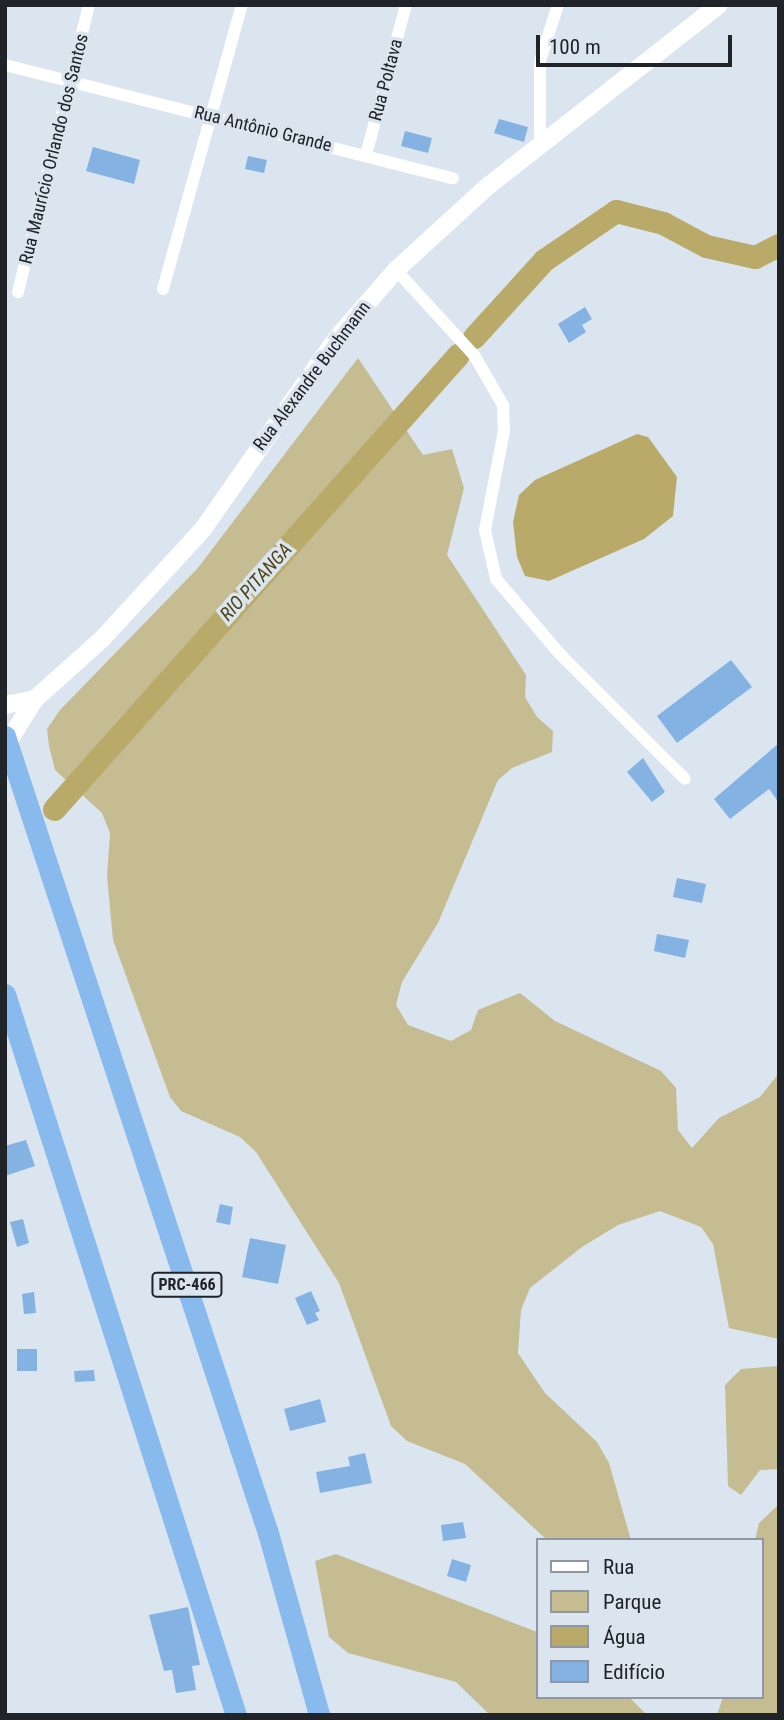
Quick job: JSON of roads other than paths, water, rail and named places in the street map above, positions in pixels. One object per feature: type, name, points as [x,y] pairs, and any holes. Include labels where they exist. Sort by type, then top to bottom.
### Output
[{"type":"highway","name":"PRC-466","points":[[6,742],[268,1534],[319,1715]]},
{"type":"highway","points":[[5,994],[236,1715]]},
{"type":"main road","name":"Rua Alexandre Buchmann","points":[[6,742],[35,699],[102,639],[203,529],[336,339],[396,270],[540,144],[717,6]]},
{"type":"main road","points":[[5,705],[35,699]]},
{"type":"street","name":"Rua Maurício Orlando dos Santos","points":[[18,292],[73,79],[89,5]]},
{"type":"street","points":[[163,289],[242,5]]},
{"type":"street","name":"Rua Poltava","points":[[366,155],[406,5]]},
{"type":"street","points":[[540,144],[540,61],[558,5]]},
{"type":"street","name":"Rua Antônio Grande","points":[[5,65],[73,79],[453,178]]},
{"type":"street","points":[[396,270],[474,355],[503,405],[504,430],[485,530],[496,579],[559,653],[685,779]]},
{"type":"water","points":[[637,434],[648,437],[677,477],[673,516],[644,539],[549,581],[525,576],[517,557],[513,522],[519,495],[535,480]]},
{"type":"waterway","name":"RIO PITANGA","points":[[474,337],[544,260],[616,211],[663,223],[706,246],[755,257],[779,245]]},
{"type":"waterway","name":"RIO PITANGA","points":[[54,809],[458,355]]}]
